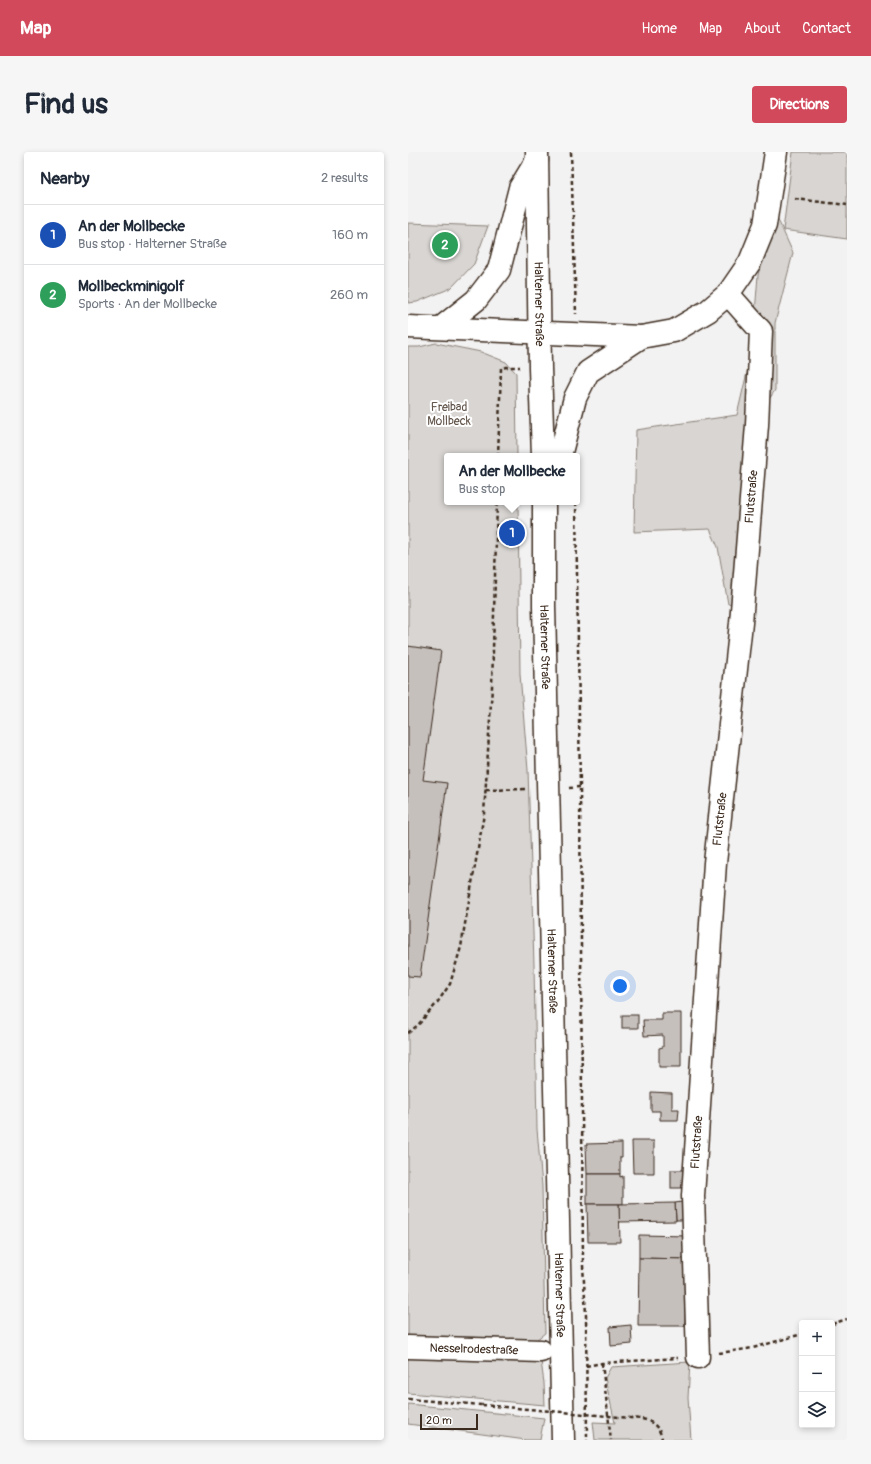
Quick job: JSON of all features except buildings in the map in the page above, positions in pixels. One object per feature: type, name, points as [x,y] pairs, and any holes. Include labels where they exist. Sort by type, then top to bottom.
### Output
[{"type":"street","points":[[408,327],[641,337],[674,331],[708,311],[728,294],[750,262],[766,225],[776,152]]},
{"type":"street","points":[[442,328],[476,300],[499,270],[520,188],[537,156]]},
{"type":"street","name":"Halterner Straße","points":[[537,156],[543,453]]},
{"type":"street","name":"Flutstraße","points":[[698,1357],[693,1196],[714,863],[741,624],[757,425],[760,331],[728,294]]},
{"type":"street","points":[[561,453],[575,398],[588,372],[641,337]]},
{"type":"street","name":"Halterner Straße","points":[[544,505],[544,606],[563,1440]]},
{"type":"street","name":"Nesselrodestraße","points":[[408,1347],[541,1351]]},
{"type":"path","points":[[795,200],[847,205]]},
{"type":"path","points":[[408,1033],[418,1025],[437,1003],[450,984],[461,948],[484,814],[492,687],[497,505]]},
{"type":"path","points":[[576,505],[583,1258],[586,1314],[586,1440]]},
{"type":"path","points":[[486,790],[548,788]]},
{"type":"path","points":[[835,1323],[847,1319]]},
{"type":"path","points":[[602,1363],[611,1440]]},
{"type":"path","points":[[408,1399],[649,1420],[657,1427],[662,1436],[662,1440]]},
{"type":"green space","points":[[793,152],[847,152],[847,239],[783,230]]},
{"type":"green space","points":[[774,211],[793,253],[775,323],[775,390],[752,427],[737,601],[728,604],[718,547],[710,529],[634,532],[636,430],[737,415],[752,351],[758,275]]},
{"type":"green space","points":[[408,223],[488,226],[474,264],[451,288],[417,302],[408,303]]},
{"type":"green space","name":"Freibad Mollbeck","points":[[436,343],[481,352],[506,362],[516,373],[517,453],[444,453],[444,505],[518,505],[520,674],[528,770],[537,1129],[542,1186],[545,1333],[536,1340],[408,1338],[408,347],[419,347]]},
{"type":"green space","points":[[408,1354],[541,1361],[545,1405],[408,1393]]},
{"type":"green space","points":[[690,1362],[688,1398],[691,1440],[595,1440],[593,1422],[615,1423],[605,1378],[611,1367]]},
{"type":"green space","points":[[408,1404],[544,1418],[540,1440],[526,1440],[408,1424]]},
{"type":"place","name":"Mollbeckminigolf","points":[[445,245]]},
{"type":"place","name":"An der Mollbecke","points":[[512,533]]}]
